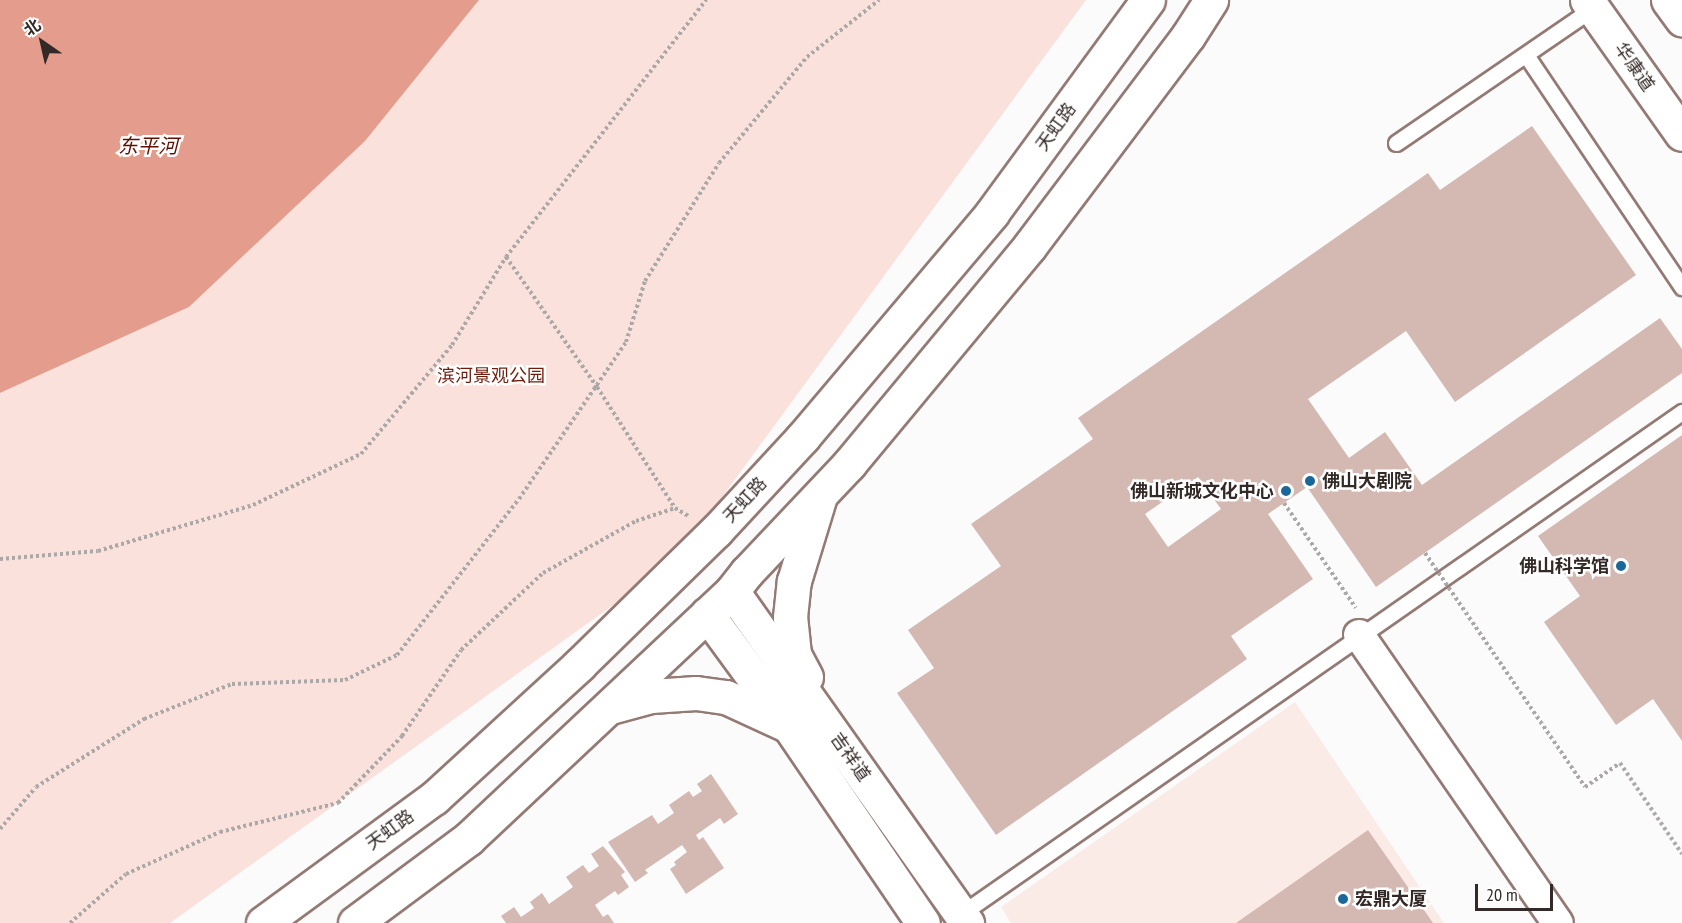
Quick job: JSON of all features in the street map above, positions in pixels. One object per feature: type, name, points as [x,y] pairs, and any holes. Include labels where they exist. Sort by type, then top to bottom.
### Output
[{"type":"main road","name":"天虹路","points":[[263,923],[434,798],[579,664],[716,531],[803,437],[992,213],[1148,0]]},
{"type":"main road","points":[[356,923],[468,839],[732,591],[747,572],[849,464],[1029,247],[1188,36],[1211,0]]},
{"type":"main road","points":[[1668,0],[1682,19]]},
{"type":"main road","name":"华康道","points":[[1590,4],[1682,134]]},
{"type":"main road","points":[[820,495],[794,581],[790,617],[795,654],[840,743]]},
{"type":"main road","name":"吉祥道","points":[[732,591],[964,919]]},
{"type":"main road","name":"吉祥道","points":[[707,614],[789,726],[923,923]]},
{"type":"main road","points":[[605,709],[651,696],[696,693],[726,698],[789,726]]},
{"type":"street","points":[[1365,632],[1558,923]]},
{"type":"lane","points":[[1396,143],[1526,55],[1590,4]]},
{"type":"lane","points":[[1526,55],[1682,287]]},
{"type":"lane","points":[[964,919],[1365,632],[1682,412]]},
{"type":"path","points":[[0,559],[98,551],[253,505],[361,454],[452,345],[506,256],[706,0]]},
{"type":"path","points":[[0,829],[36,787],[144,719],[232,684],[345,680],[397,655],[519,499],[597,387],[626,342],[645,281],[719,163],[807,57],[879,0]]},
{"type":"path","points":[[506,256],[597,387],[675,508],[716,531]]},
{"type":"path","points":[[1284,503],[1365,632]]},
{"type":"path","points":[[70,923],[126,874],[147,864],[220,832],[338,803],[402,736],[461,650],[543,573],[636,522],[675,508]]},
{"type":"path","points":[[1425,553],[1585,787],[1620,763],[1682,854]]},
{"type":"shaded area","points":[[1295,702],[1444,923],[1011,923],[1001,907]]},
{"type":"green space","name":"滨河景观公园","points":[[479,0],[1086,0],[676,560],[170,923],[0,923],[0,393],[189,307],[365,141]]},
{"type":"water","name":"东平河","points":[[0,0],[479,0],[365,141],[189,307],[0,393]]},
{"type":"building","name":"佛山大剧院","points":[[1532,126],[1636,275],[1455,402],[1406,331],[1308,399],[1349,458],[1385,432],[1422,485],[1660,318],[1682,349],[1682,373],[1376,587],[1307,487],[1268,514],[1313,579],[1231,636],[1247,659],[996,835],[897,693],[934,668],[908,630],[1001,566],[971,524],[1093,439],[1078,418],[1428,173],[1440,190]],"holes":[[[1198,477],[1221,509],[1168,547],[1145,514]]]},
{"type":"building","name":"佛山科学馆","points":[[1682,435],[1682,741],[1653,699],[1616,725],[1544,622],[1580,596],[1538,536]]},
{"type":"building","points":[[711,774],[738,814],[724,824],[720,818],[696,835],[699,840],[703,837],[724,868],[686,894],[670,869],[676,865],[674,862],[687,852],[682,845],[645,870],[648,873],[635,882],[608,842],[652,815],[658,824],[674,813],[669,805],[689,791],[693,797],[702,791],[697,784]]},
{"type":"building","name":"宏鼎大厦","points":[[1368,830],[1433,923],[1236,923],[1303,876]]},
{"type":"building","points":[[603,846],[625,872],[621,875],[629,887],[618,895],[615,891],[595,905],[603,917],[608,914],[614,923],[506,923],[501,916],[514,907],[521,917],[534,908],[530,902],[542,893],[549,904],[573,887],[566,877],[583,865],[589,873],[599,866],[591,854]]},
{"type":"place","name":"佛山大剧院","points":[[1310,481]]},
{"type":"place","name":"佛山新城文化中心","points":[[1286,491]]},
{"type":"place","name":"佛山科学馆","points":[[1621,566]]},
{"type":"place","name":"宏鼎大厦","points":[[1343,899]]}]
